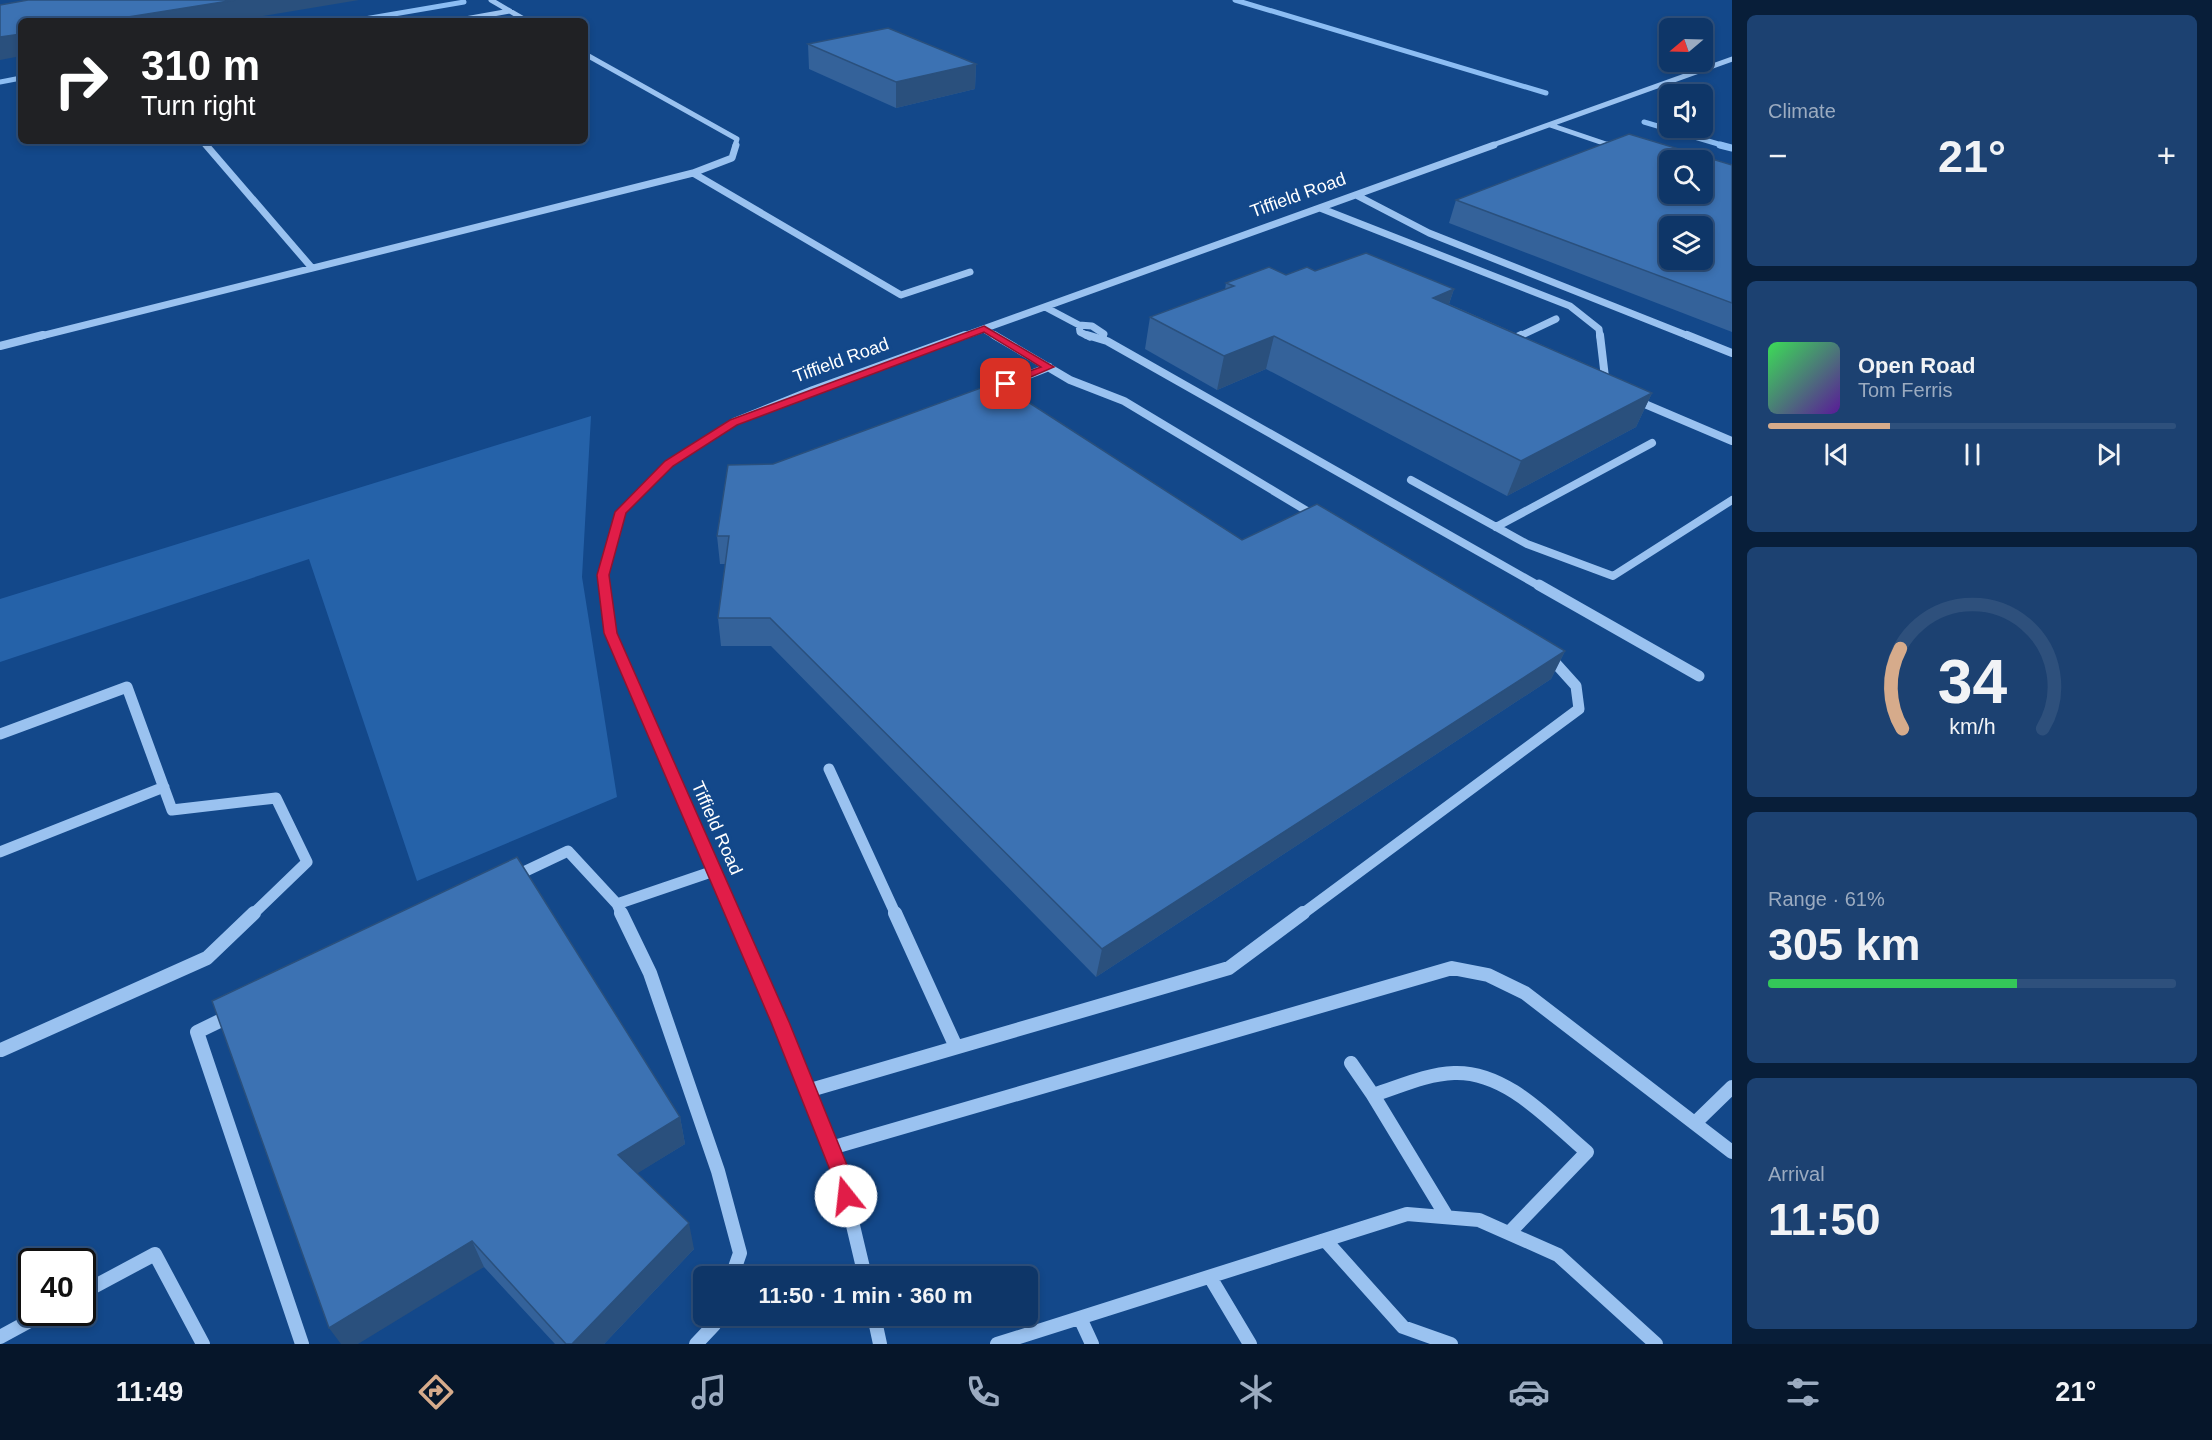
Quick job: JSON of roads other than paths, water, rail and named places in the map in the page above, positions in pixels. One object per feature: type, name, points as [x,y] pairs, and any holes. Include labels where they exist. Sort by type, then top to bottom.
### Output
[{"type":"street","points":[[491,0],[523,18]]},
{"type":"street","points":[[471,18],[510,11]]},
{"type":"street","points":[[0,346],[693,173],[732,158],[737,139],[588,56]]},
{"type":"street","name":"Tiffield Road","points":[[863,1266],[842,1175],[714,871],[610,633],[603,575],[621,512],[669,464],[734,422],[984,328],[1732,59]]},
{"type":"street","points":[[1550,125],[1630,152]]},
{"type":"street","points":[[206,144],[312,268]]},
{"type":"street","points":[[693,173],[901,295],[970,272]]},
{"type":"street","points":[[1356,195],[1429,233],[1732,353]]},
{"type":"street","points":[[1320,208],[1570,306],[1599,329],[1606,387]]},
{"type":"street","points":[[1045,307],[1079,326],[1092,327],[1104,334],[1102,338],[1699,676]]},
{"type":"street","points":[[1514,348],[1504,344],[1556,319]]},
{"type":"street","points":[[984,328],[1070,380],[1124,401],[1330,524]]},
{"type":"street","points":[[984,392],[1049,367]]},
{"type":"street","points":[[1596,383],[1616,392]]},
{"type":"street","points":[[1627,396],[1732,441]]},
{"type":"street","points":[[1496,527],[1652,443]]},
{"type":"street","points":[[1411,480],[1527,544],[1613,576],[1732,501]]},
{"type":"street","points":[[807,1091],[1228,968],[1580,710],[1576,686],[1556,660],[1535,648]]},
{"type":"street","points":[[0,734],[128,687],[172,810],[276,798],[307,862],[207,958],[0,1049]]},
{"type":"street","points":[[829,769],[956,1047]]},
{"type":"street","points":[[0,852],[164,787]]},
{"type":"street","points":[[504,882],[568,851],[616,904],[650,973],[718,1171],[740,1253],[735,1266]]},
{"type":"street","points":[[616,904],[714,871]]},
{"type":"street","points":[[831,1148],[1452,968],[1488,975],[1525,993],[1732,1152]]},
{"type":"street","points":[[239,1011],[197,1032],[302,1344]]},
{"type":"street","points":[[1351,1063],[1447,1217]]},
{"type":"street","points":[[1373,1095],[1453,1073],[1476,1074],[1501,1083],[1587,1152],[1509,1233]]},
{"type":"street","points":[[1695,1123],[1732,1087]]},
{"type":"street","points":[[997,1344],[1407,1214],[1479,1220],[1558,1255],[1656,1344]]},
{"type":"street","points":[[1325,1240],[1403,1327],[1451,1344]]},
{"type":"street","points":[[96,1286],[155,1254],[203,1344]]},
{"type":"street","points":[[1210,1277],[1250,1344]]},
{"type":"street","points":[[1080,1318],[1092,1344]]},
{"type":"street","points":[[0,1337],[20,1326]]},
{"type":"street","points":[[696,1344],[712,1326]]},
{"type":"street","points":[[876,1326],[880,1344]]},
{"type":"waterway","points":[[1235,0],[1546,93]]},
{"type":"waterway","points":[[371,18],[464,2]]},
{"type":"waterway","points":[[0,82],[18,79]]},
{"type":"waterway","points":[[1644,122],[1725,146]]},
{"type":"waterway","points":[[1720,145],[1732,148]]}]
